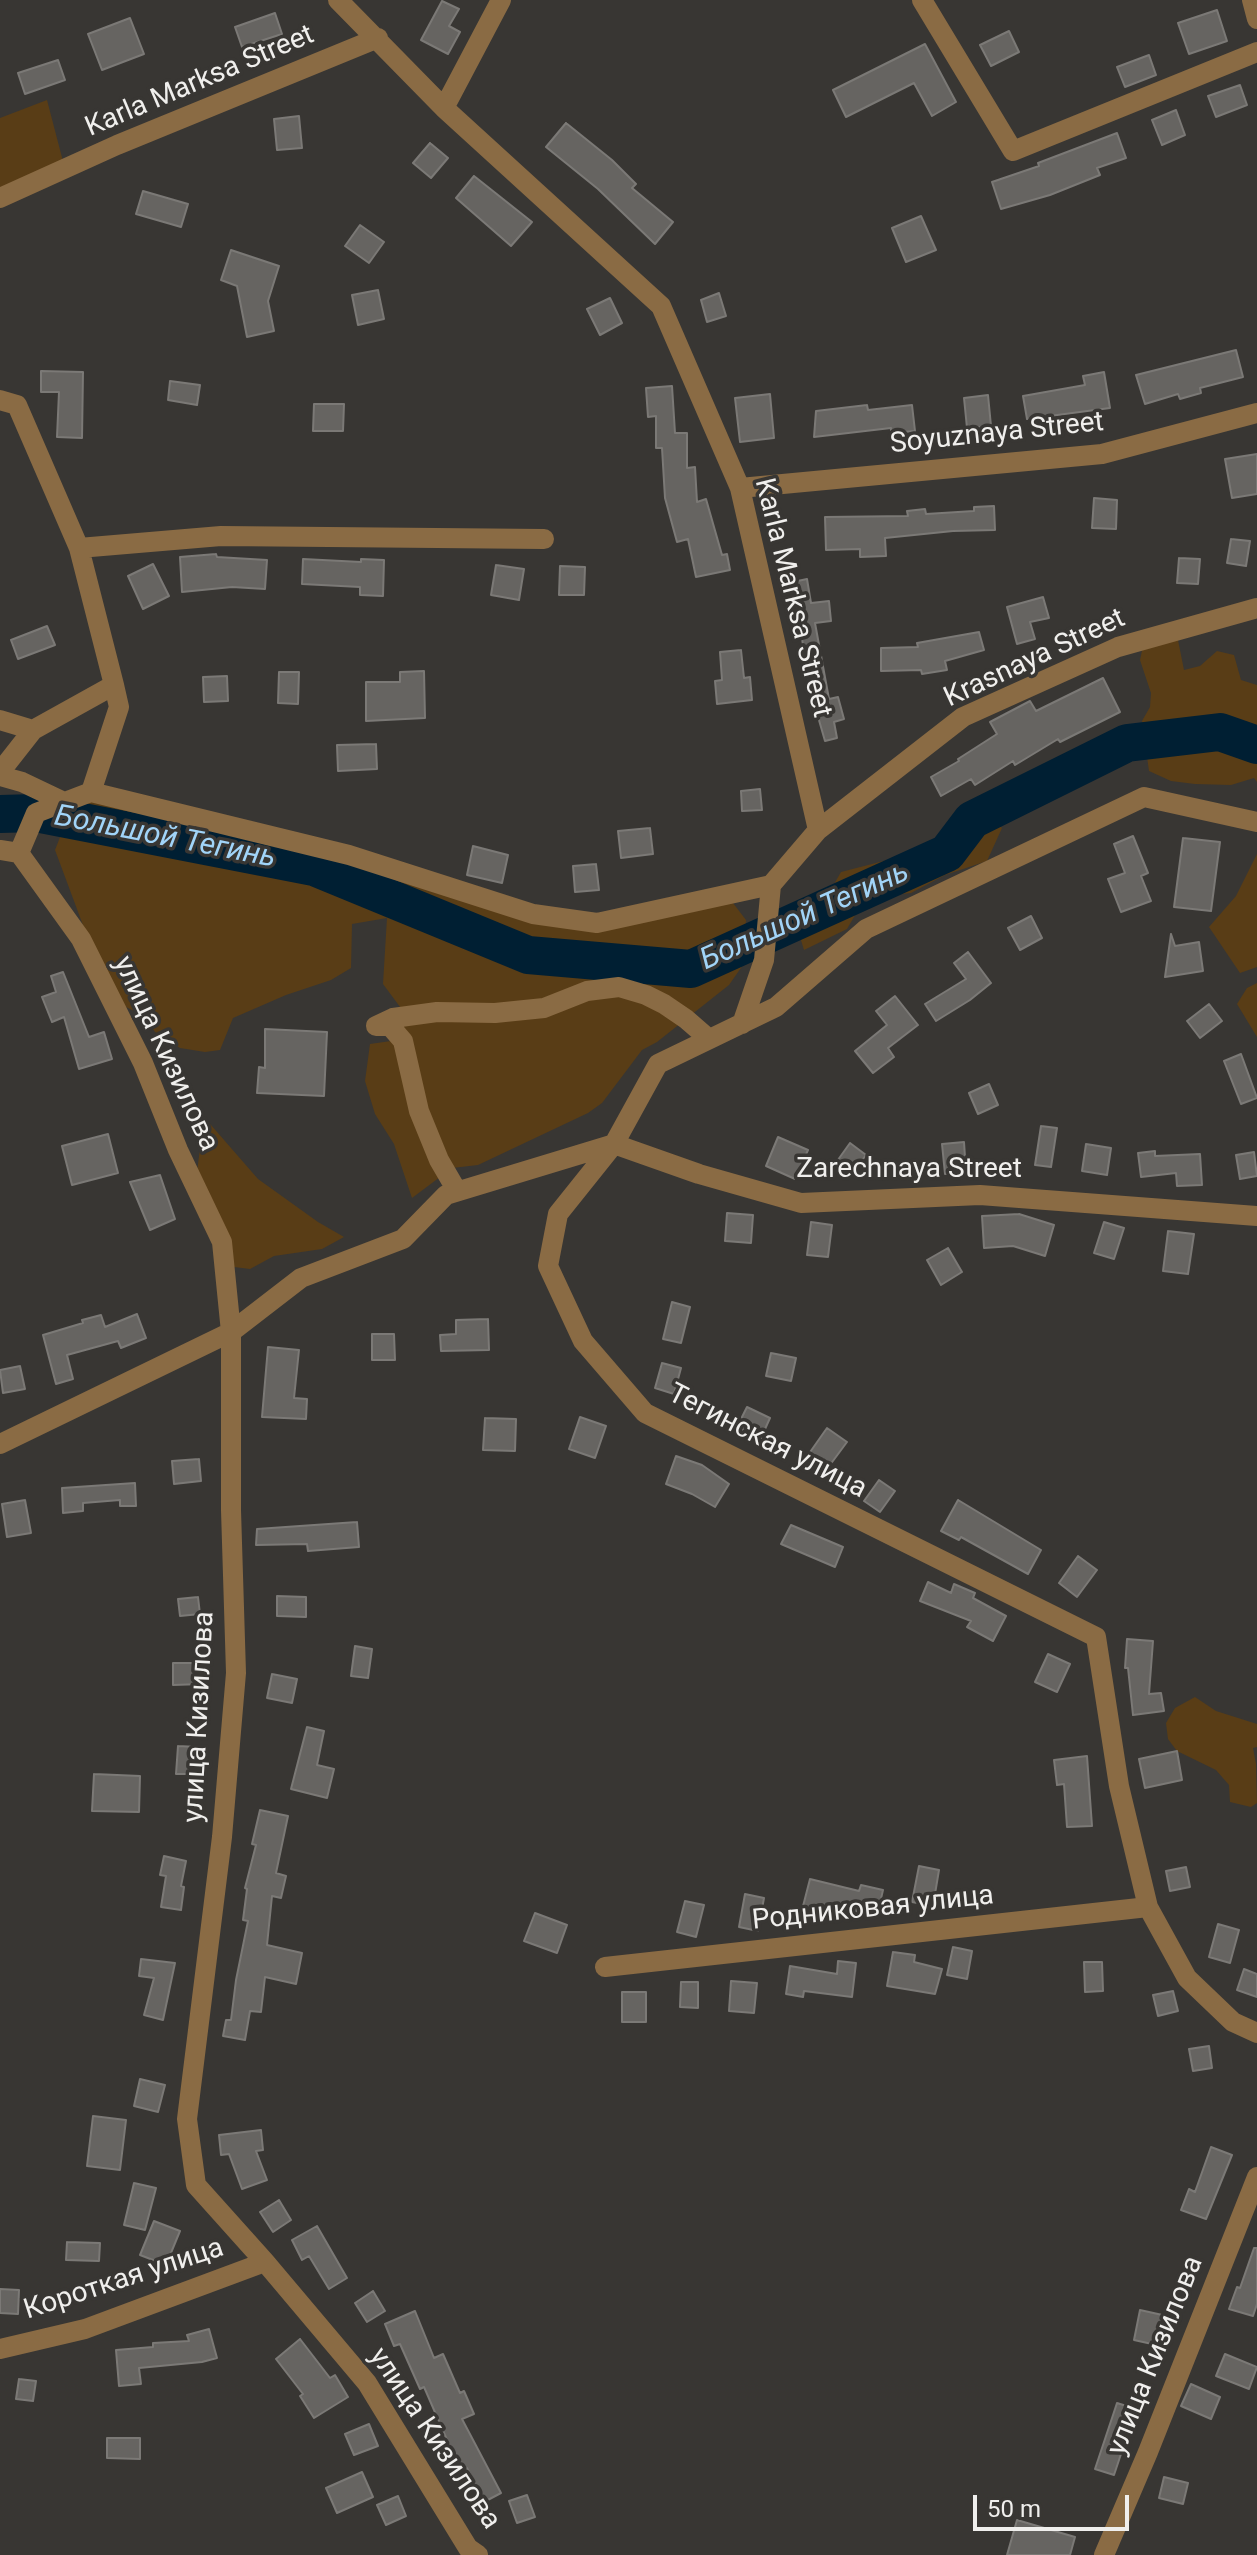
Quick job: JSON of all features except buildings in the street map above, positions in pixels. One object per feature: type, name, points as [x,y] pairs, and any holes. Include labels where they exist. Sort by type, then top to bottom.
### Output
[{"type":"street","points":[[338,0],[378,38]]},
{"type":"street","points":[[444,108],[501,0]]},
{"type":"street","points":[[922,0],[1013,151],[1257,52]]},
{"type":"street","points":[[1252,0],[1257,19]]},
{"type":"street","name":"Karla Marksa Street","points":[[0,198],[117,145],[378,38],[444,108],[661,306],[740,488],[818,830]]},
{"type":"street","points":[[0,400],[17,405],[79,548],[114,685],[119,707],[91,792]]},
{"type":"street","name":"Soyuznaya Street","points":[[740,488],[1102,454],[1257,413]]},
{"type":"street","points":[[79,548],[221,536],[544,539]]},
{"type":"street","name":"Krasnaya Street","points":[[818,830],[963,717],[1118,647],[1257,608]]},
{"type":"street","points":[[64,802],[0,774],[33,730],[114,685]]},
{"type":"street","points":[[0,720],[33,730]]},
{"type":"street","points":[[10,851],[36,813],[91,792],[349,855],[533,914],[597,923],[771,885]]},
{"type":"street","points":[[0,1444],[231,1332],[301,1278],[403,1239],[446,1195],[614,1144],[658,1064],[776,1007],[866,929],[1144,797],[1257,822]]},
{"type":"street","points":[[742,1024],[764,960],[771,885],[818,830]]},
{"type":"street","name":"улица Кизилова","points":[[10,851],[81,939],[143,1063],[178,1150],[222,1242],[231,1332],[231,1510],[236,1673],[222,1837],[187,2119],[196,2185],[367,2383],[468,2548],[478,2555]]},
{"type":"street","points":[[457,1191],[439,1160],[419,1111],[403,1041],[390,1026],[376,1026],[393,1018],[437,1012],[495,1013],[544,1008],[587,991],[619,987],[664,1004],[709,1039]]},
{"type":"street","name":"Zarechnaya Street","points":[[614,1144],[699,1174],[801,1203],[980,1195],[1257,1216]]},
{"type":"street","name":"Тегинская улица","points":[[614,1144],[558,1214],[548,1266],[583,1341],[645,1413],[1096,1637],[1119,1786],[1148,1907],[1187,1978],[1233,2022],[1257,2033]]},
{"type":"street","name":"Родниковая улица","points":[[605,1967],[1148,1907]]},
{"type":"street","name":"улица Кизилова","points":[[1104,2555],[1257,2177]]},
{"type":"street","name":"Короткая улица","points":[[0,2349],[85,2329],[265,2262]]},
{"type":"shaded area","points":[[47,100],[65,169],[0,198],[0,118]]},
{"type":"shaded area","points":[[1178,640],[1184,670],[1200,666],[1217,651],[1234,655],[1241,680],[1257,685],[1257,782],[1254,778],[1231,785],[1195,784],[1171,781],[1149,771],[1142,721],[1150,707],[1151,693],[1140,660],[1143,646]]},
{"type":"shaded area","points":[[91,792],[596,923],[733,903],[746,920],[743,965],[729,985],[657,1042],[642,1050],[602,1103],[588,1113],[478,1165],[452,1168],[412,1198],[394,1144],[375,1114],[365,1081],[370,1044],[391,1041],[406,1015],[383,984],[387,918],[352,924],[351,968],[331,980],[233,1018],[220,1050],[205,1052],[180,1048],[155,1032],[144,1016],[120,1004],[87,936],[55,850],[64,827],[36,813]]},
{"type":"shaded area","points":[[992,819],[1002,828],[987,861],[945,875],[911,893],[865,898],[847,929],[804,950],[792,911],[826,898],[841,872],[926,850],[956,830]]},
{"type":"shaded area","points":[[1257,854],[1257,967],[1240,973],[1209,927],[1236,896]]},
{"type":"shaded area","points":[[1257,983],[1257,1037],[1237,1004],[1247,988]]},
{"type":"shaded area","points":[[204,1117],[258,1179],[344,1237],[322,1249],[274,1256],[250,1269],[234,1267],[197,1172]]},
{"type":"shaded area","points":[[1195,1697],[1216,1711],[1257,1724],[1257,1747],[1253,1748],[1257,1803],[1251,1807],[1230,1802],[1229,1785],[1216,1770],[1177,1751],[1168,1739],[1166,1723],[1175,1708]]},
{"type":"waterway","name":"Большой Тегинь","points":[[0,814],[36,813],[314,867],[528,955],[691,969],[947,853],[972,820],[1127,743],[1220,732],[1257,745]]}]
